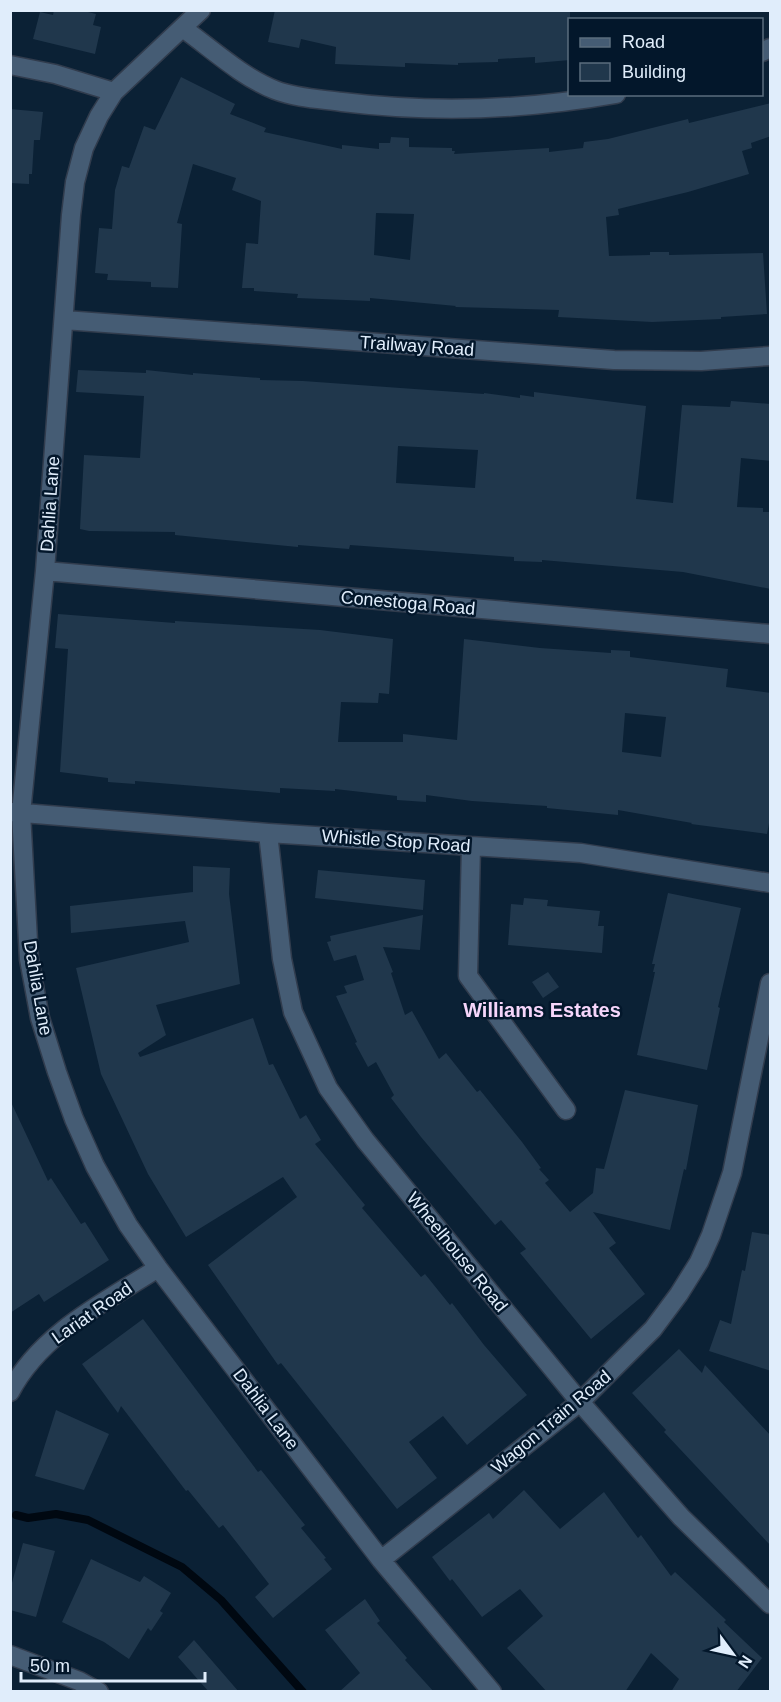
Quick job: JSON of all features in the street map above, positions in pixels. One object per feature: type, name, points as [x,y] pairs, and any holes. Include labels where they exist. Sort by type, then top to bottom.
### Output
[{"type":"street","name":"Dahlia Lane","points":[[201,10],[184,29],[114,92],[90,132],[75,182],[45,571],[16,813],[29,959],[40,1018],[64,1091],[95,1166],[128,1225],[158,1268],[381,1560],[492,1692]]},
{"type":"street","points":[[184,29],[262,84],[311,98],[392,106],[500,107],[538,105],[602,96]]},
{"type":"street","points":[[10,66],[55,74],[114,92]]},
{"type":"street","name":"Trailway Road","points":[[64,320],[614,360],[701,361],[771,356]]},
{"type":"street","name":"Conestoga Road","points":[[45,571],[771,634]]},
{"type":"street","name":"Whistle Stop Road","points":[[16,813],[268,833],[581,853],[771,883]]},
{"type":"street","name":"Wheelhouse Road","points":[[268,833],[282,959],[293,1012],[328,1088],[365,1140],[580,1402],[681,1517],[741,1578],[771,1604]]},
{"type":"street","points":[[471,846],[468,976],[566,1110]]},
{"type":"street","name":"Wagon Train Road","points":[[381,1560],[580,1402],[653,1329],[679,1294],[699,1262],[732,1173],[771,983]]},
{"type":"street","name":"Lariat Road","points":[[10,1392],[33,1357],[58,1335],[158,1268]]},
{"type":"street","points":[[10,1655],[69,1676],[99,1692]]},
{"type":"building","points":[[54,10],[80,10],[96,14],[93,25],[101,27],[95,54],[33,39],[40,12],[53,15]]},
{"type":"building","points":[[275,10],[570,10],[568,60],[535,63],[535,57],[498,59],[498,62],[458,63],[458,65],[405,63],[405,67],[335,64],[336,47],[301,39],[299,48],[268,42]]},
{"type":"building","points":[[181,77],[235,104],[230,114],[266,128],[264,132],[342,149],[342,145],[379,149],[379,143],[390,143],[391,137],[409,138],[409,147],[452,148],[452,151],[455,151],[454,154],[549,148],[549,152],[583,148],[584,142],[608,139],[688,119],[689,123],[771,103],[771,136],[751,143],[752,148],[742,151],[749,174],[618,209],[619,215],[606,217],[609,256],[650,255],[650,252],[669,252],[669,255],[763,253],[767,314],[652,322],[558,317],[559,310],[455,307],[370,298],[370,301],[297,298],[298,294],[242,288],[246,243],[258,244],[261,201],[232,190],[236,178],[193,164],[177,223],[182,224],[178,288],[151,287],[151,282],[107,280],[108,274],[95,273],[99,228],[112,229],[115,190],[122,166],[129,168],[144,126],[155,130]],"holes":[[[376,213],[414,214],[410,260],[374,255]]]},
{"type":"building","points":[[10,109],[43,112],[40,140],[34,140],[32,174],[29,174],[29,184],[10,183]]},
{"type":"building","points":[[78,370],[146,373],[146,370],[260,378],[260,380],[484,393],[520,398],[520,395],[534,397],[534,392],[646,406],[636,499],[673,503],[682,405],[730,407],[731,401],[771,404],[771,461],[741,458],[737,507],[763,508],[763,512],[771,512],[771,589],[683,572],[542,560],[542,562],[514,561],[514,557],[350,545],[349,549],[298,545],[298,547],[175,535],[175,532],[80,529],[84,455],[140,458],[144,396],[76,392]],"holes":[[[398,446],[478,450],[475,488],[396,483]]]},
{"type":"building","points":[[58,614],[175,623],[175,621],[320,630],[393,639],[389,694],[379,693],[378,703],[341,702],[338,742],[403,742],[403,734],[457,740],[464,639],[540,648],[611,653],[611,650],[630,651],[630,657],[728,669],[726,687],[771,693],[771,812],[767,834],[691,824],[618,810],[618,815],[426,795],[426,802],[397,800],[397,796],[335,789],[335,791],[280,788],[280,793],[135,781],[135,784],[108,782],[108,778],[60,772],[68,649],[55,648]],"holes":[[[625,713],[666,717],[661,757],[622,752]]]},
{"type":"building","points":[[193,866],[230,868],[229,894],[240,984],[156,1005],[166,1035],[138,1053],[140,1057],[253,1018],[269,1065],[273,1064],[300,1119],[306,1115],[321,1140],[315,1144],[365,1205],[362,1208],[421,1277],[425,1274],[450,1305],[452,1303],[527,1395],[467,1445],[443,1416],[409,1442],[437,1478],[397,1509],[281,1363],[278,1365],[208,1265],[297,1197],[283,1177],[186,1237],[148,1174],[101,1074],[76,968],[189,942],[185,921],[71,933],[70,906],[193,892]]},
{"type":"building","points":[[318,870],[425,880],[423,910],[315,898]]},
{"type":"building","points":[[668,893],[741,908],[718,1007],[720,1008],[707,1070],[637,1055],[655,972],[653,972],[655,964],[652,964]]},
{"type":"building","points":[[524,898],[548,900],[547,906],[600,911],[598,926],[604,926],[602,953],[508,945],[511,904],[523,905]]},
{"type":"building","points":[[423,915],[420,950],[383,947],[393,972],[391,973],[405,1015],[412,1011],[439,1059],[446,1053],[477,1092],[480,1090],[522,1142],[549,1180],[545,1183],[570,1212],[593,1193],[596,1168],[604,1169],[625,1090],[698,1105],[686,1170],[684,1169],[670,1230],[593,1212],[616,1243],[609,1248],[645,1294],[591,1339],[520,1253],[526,1249],[501,1220],[495,1225],[391,1098],[394,1095],[376,1062],[368,1067],[355,1043],[357,1042],[336,996],[347,993],[344,986],[364,980],[356,955],[334,961],[327,942],[331,941],[330,936]]},
{"type":"building","points":[[548,972],[559,987],[543,998],[532,982]]},
{"type":"building","points":[[10,1100],[48,1181],[51,1178],[81,1224],[85,1222],[109,1260],[44,1302],[39,1294],[10,1313]]},
{"type":"building","points":[[752,1232],[771,1235],[771,1371],[709,1351],[720,1320],[731,1324],[742,1270],[745,1271]]},
{"type":"building","points":[[143,1319],[258,1472],[261,1470],[305,1525],[301,1528],[326,1558],[324,1559],[332,1569],[273,1618],[255,1597],[269,1584],[223,1525],[219,1528],[188,1490],[186,1491],[121,1406],[118,1413],[82,1364]]},
{"type":"building","points":[[679,1349],[702,1373],[705,1365],[771,1436],[771,1546],[664,1432],[666,1430],[632,1393]]},
{"type":"building","points":[[56,1410],[109,1434],[84,1490],[35,1476]]},
{"type":"building","points":[[524,1490],[560,1529],[604,1492],[638,1538],[641,1535],[671,1576],[675,1572],[762,1658],[736,1692],[671,1692],[679,1679],[651,1653],[625,1692],[547,1692],[507,1648],[543,1616],[520,1589],[482,1617],[432,1557],[489,1513],[493,1519]]},
{"type":"building","points":[[23,1543],[55,1551],[36,1617],[10,1610],[10,1590]]},
{"type":"building","points":[[91,1559],[140,1582],[144,1576],[171,1593],[160,1611],[163,1613],[151,1631],[148,1628],[129,1659],[104,1642],[62,1622]]},
{"type":"building","points":[[365,1599],[380,1621],[377,1623],[407,1658],[405,1660],[434,1692],[339,1692],[360,1673],[325,1630]]},
{"type":"building","points":[[194,1640],[239,1692],[209,1692],[178,1657]]},
{"type":"waterway","points":[[16,1515],[28,1518],[56,1514],[88,1520],[182,1567],[221,1600],[303,1692]]},
{"type":"district","name":"Williams Estates","points":[[542,1010]]}]
